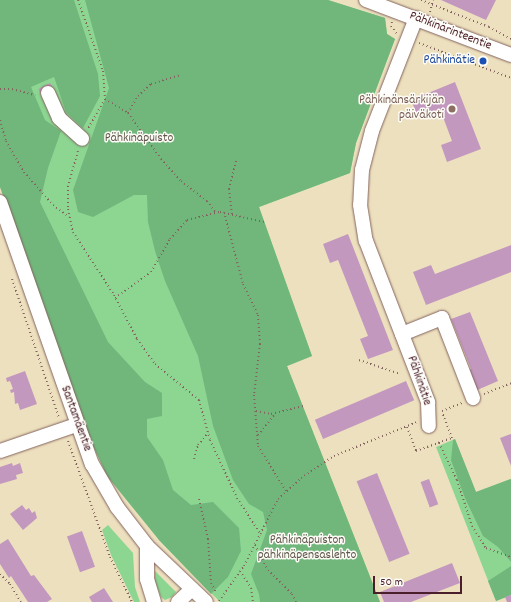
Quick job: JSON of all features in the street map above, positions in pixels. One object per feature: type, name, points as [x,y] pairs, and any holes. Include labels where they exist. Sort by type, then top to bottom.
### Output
[{"type":"street","name":"Pähkinärinteentie","points":[[366,0],[511,55]]},
{"type":"street","name":"Pähkinätie","points":[[416,18],[372,131],[360,187],[360,205],[366,241],[428,402],[429,421]]},
{"type":"street","points":[[50,97],[59,118],[82,139]]},
{"type":"street","name":"Santamäentie","points":[[0,202],[70,428],[106,490],[147,546],[206,602]]},
{"type":"street","points":[[402,334],[442,318],[473,398]]},
{"type":"street","points":[[0,451],[70,428]]},
{"type":"street","points":[[147,546],[147,579],[154,602]]},
{"type":"street","points":[[178,602],[192,589]]},
{"type":"path","points":[[78,0],[103,71],[105,99],[82,139],[68,186],[70,218],[73,232],[115,298],[137,339],[155,364],[199,400],[208,432],[237,498],[260,535]]},
{"type":"path","points":[[421,0],[489,27],[511,39]]},
{"type":"path","points":[[396,11],[391,26],[399,37],[511,78]]},
{"type":"path","points":[[128,113],[138,96],[151,84],[180,74]]},
{"type":"path","points":[[0,89],[12,89],[33,93],[43,101],[50,97]]},
{"type":"path","points":[[105,99],[128,113],[161,159],[181,181],[207,201],[216,213]]},
{"type":"path","points":[[0,120],[6,142],[24,172],[53,205],[70,218]]},
{"type":"path","points":[[232,214],[230,189],[236,160]]},
{"type":"path","points":[[224,212],[243,284],[258,315],[260,344],[254,396],[258,446],[286,492]]},
{"type":"path","points":[[115,298],[151,272],[170,239],[187,220],[224,212],[264,222]]},
{"type":"path","points":[[10,273],[70,428],[110,557],[132,602]]},
{"type":"path","points":[[359,360],[400,374]]},
{"type":"path","points":[[256,411],[276,413],[303,406]]},
{"type":"path","points":[[258,436],[276,413]]},
{"type":"path","points":[[199,499],[208,539],[211,583],[220,600],[256,545],[278,499],[301,478],[334,456],[429,421]]},
{"type":"path","points":[[194,459],[198,445],[208,432]]},
{"type":"path","points":[[439,443],[457,480],[472,526],[486,548],[511,557]]},
{"type":"path","points":[[256,545],[268,570],[292,594],[296,602]]},
{"type":"path","points":[[240,571],[251,588],[253,602]]},
{"type":"path","points":[[0,574],[10,584],[21,602]]},
{"type":"green space","name":"Pähkinäpuisto","points":[[0,0],[328,0],[385,18],[387,34],[395,39],[356,143],[350,173],[259,207],[312,356],[287,366],[380,602],[220,602],[159,540],[0,187]]},
{"type":"green space","points":[[0,0],[74,0],[98,74],[100,96],[83,128],[66,112],[54,77],[31,87],[45,120],[61,131],[48,168],[40,202],[108,342],[145,382],[162,393],[162,416],[147,419],[147,437],[163,460],[173,490],[191,505],[213,502],[239,528],[241,551],[228,577],[211,594],[159,540],[107,476],[80,418],[0,187]]},
{"type":"green space","name":"Pähkinäpuiston pähkinäpensaslehto","points":[[85,0],[328,0],[385,18],[387,34],[395,39],[356,143],[350,173],[259,207],[312,356],[287,366],[380,602],[260,602],[259,594],[251,574],[267,530],[263,512],[249,504],[233,480],[213,426],[198,356],[165,281],[155,251],[148,222],[147,195],[134,195],[93,217],[78,212],[73,190],[109,88]]},
{"type":"green space","points":[[455,439],[476,492],[511,479],[511,595],[496,601],[436,447]]},
{"type":"green space","points":[[455,439],[476,492],[511,479],[511,562],[498,547],[483,536],[465,498],[451,460],[453,440]]},
{"type":"green space","points":[[108,525],[133,553],[135,587],[140,602],[134,602],[111,555],[102,530]]},
{"type":"green space","points":[[511,566],[511,595],[496,601],[488,581]]},
{"type":"green space","points":[[155,571],[176,592],[172,597],[165,600],[161,597],[155,582]]},
{"type":"building","points":[[441,0],[496,0],[486,20]]},
{"type":"building","points":[[455,82],[481,149],[447,162],[441,145],[452,141],[440,109],[418,117],[411,100]]},
{"type":"building","points":[[50,83],[54,91],[43,97],[38,89]]},
{"type":"building","points":[[348,234],[393,350],[368,359],[360,339],[368,336],[338,260],[330,263],[323,244]]},
{"type":"building","points":[[511,245],[511,272],[426,305],[413,272],[431,265],[435,274]]},
{"type":"building","points":[[470,312],[498,381],[475,391],[466,370],[471,369],[451,319]]},
{"type":"building","points":[[25,371],[37,404],[20,410],[18,403],[15,404],[14,392],[11,393],[10,390],[13,389],[10,381],[7,382],[6,378]]},
{"type":"building","points":[[406,381],[414,400],[323,439],[315,420]]},
{"type":"building","points":[[511,434],[511,466],[500,438]]},
{"type":"building","points":[[12,463],[13,466],[20,463],[23,473],[16,475],[17,479],[0,484],[0,467]]},
{"type":"building","points":[[377,473],[410,554],[389,562],[357,481]]},
{"type":"building","points":[[429,479],[438,504],[430,507],[421,482]]},
{"type":"building","points":[[22,505],[26,510],[29,508],[32,513],[35,511],[37,518],[23,530],[10,514]]},
{"type":"building","points":[[82,531],[95,567],[80,572],[67,536]]},
{"type":"building","points":[[8,539],[31,576],[34,575],[52,599],[47,602],[28,602],[11,576],[9,578],[0,564],[0,544]]},
{"type":"building","points":[[452,563],[460,583],[411,602],[384,602],[380,592]]},
{"type":"building","points":[[104,588],[113,602],[92,602],[89,597]]},
{"type":"building","points":[[511,595],[511,602],[507,602],[505,597]]},
{"type":"place","name":"Pähkinätie","points":[[483,61]]},
{"type":"place","name":"Pähkinänsärkijän päiväkoti","points":[[452,109]]}]
